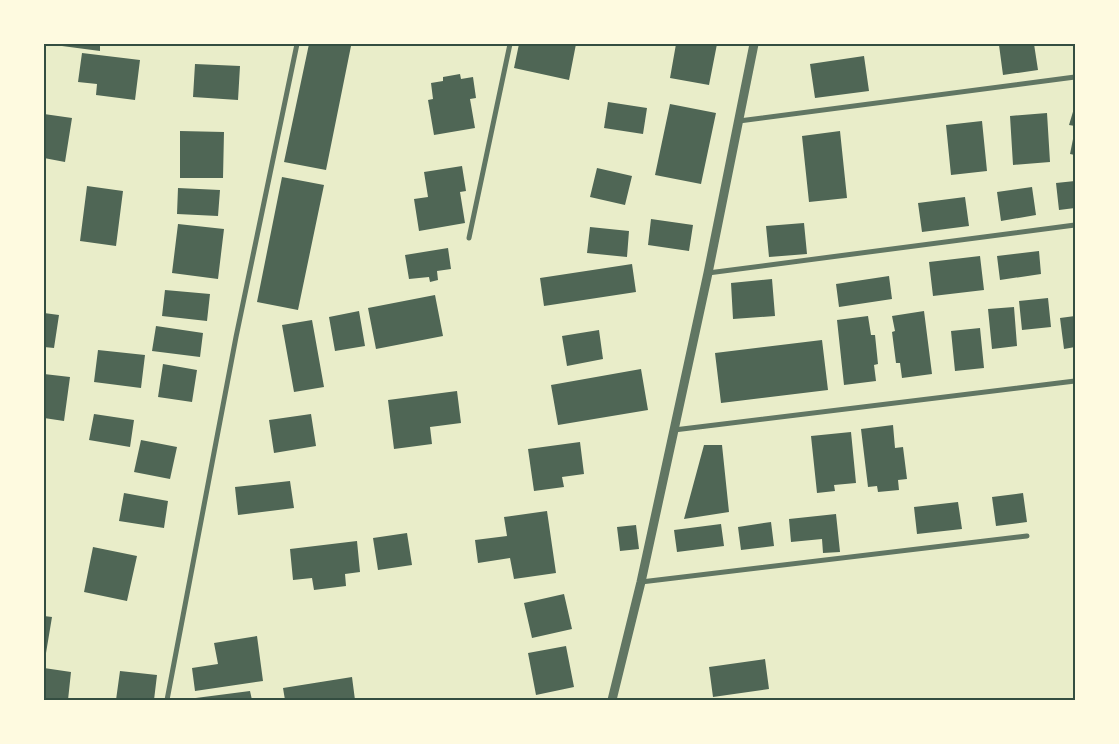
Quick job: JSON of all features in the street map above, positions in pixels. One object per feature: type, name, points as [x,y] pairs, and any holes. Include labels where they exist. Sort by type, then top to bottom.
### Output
[{"type":"street","points":[[167,700],[236,337],[297,44]]},
{"type":"street","points":[[469,238],[510,44]]},
{"type":"street","points":[[612,700],[641,582],[708,273],[754,44]]},
{"type":"street","points":[[738,121],[1075,77]]},
{"type":"street","points":[[708,273],[1075,225]]},
{"type":"street","points":[[674,430],[1075,381]]},
{"type":"street","points":[[641,582],[1027,536]]},
{"type":"building","points":[[63,44],[100,44],[100,51],[62,46]]},
{"type":"building","points":[[309,44],[351,46],[326,170],[284,162]]},
{"type":"building","points":[[519,44],[576,44],[569,80],[514,68]]},
{"type":"building","points":[[676,44],[717,44],[709,85],[670,78]]},
{"type":"building","points":[[1034,44],[1038,70],[1003,75],[999,45]]},
{"type":"building","points":[[82,53],[140,60],[135,100],[96,95],[97,84],[78,82]]},
{"type":"building","points":[[864,56],[869,91],[815,98],[810,64]]},
{"type":"building","points":[[195,64],[240,66],[238,100],[193,97]]},
{"type":"building","points":[[460,74],[461,79],[473,77],[476,98],[470,99],[475,128],[434,135],[428,100],[433,99],[431,83],[443,81],[443,77]]},
{"type":"building","points":[[608,102],[647,108],[643,134],[604,128]]},
{"type":"building","points":[[670,104],[716,113],[701,184],[655,175]]},
{"type":"building","points":[[1075,105],[1075,126],[1069,125]]},
{"type":"building","points":[[1047,113],[1050,162],[1013,165],[1010,116]]},
{"type":"building","points":[[44,114],[72,118],[65,162],[44,158]]},
{"type":"building","points":[[982,121],[987,171],[951,175],[946,125]]},
{"type":"building","points":[[180,131],[224,132],[223,178],[180,178]]},
{"type":"building","points":[[840,131],[847,198],[809,202],[802,136]]},
{"type":"building","points":[[1075,134],[1075,155],[1070,154]]},
{"type":"building","points":[[462,166],[466,191],[460,192],[465,223],[419,231],[414,199],[428,197],[424,172]]},
{"type":"building","points":[[597,168],[632,176],[625,205],[590,197]]},
{"type":"building","points":[[282,177],[324,185],[298,310],[257,302]]},
{"type":"building","points":[[1075,181],[1075,208],[1059,210],[1056,183]]},
{"type":"building","points":[[87,186],[123,191],[116,246],[80,241]]},
{"type":"building","points":[[1032,187],[1036,215],[1001,221],[997,192]]},
{"type":"building","points":[[178,188],[220,190],[218,216],[177,214]]},
{"type":"building","points":[[965,197],[969,226],[922,232],[918,203]]},
{"type":"building","points":[[651,219],[693,225],[689,251],[648,245]]},
{"type":"building","points":[[804,223],[807,254],[769,257],[766,226]]},
{"type":"building","points":[[178,224],[224,229],[218,279],[172,273]]},
{"type":"building","points":[[590,227],[629,231],[627,257],[587,253]]},
{"type":"building","points":[[448,248],[451,269],[437,271],[438,280],[430,282],[429,277],[409,279],[405,255]]},
{"type":"building","points":[[1039,251],[1041,274],[1000,280],[997,256]]},
{"type":"building","points":[[980,256],[984,290],[933,296],[929,262]]},
{"type":"building","points":[[632,264],[636,292],[544,306],[540,278]]},
{"type":"building","points":[[889,276],[892,299],[839,307],[836,284]]},
{"type":"building","points":[[772,279],[775,316],[733,319],[731,283]]},
{"type":"building","points":[[165,290],[210,294],[207,321],[162,316]]},
{"type":"building","points":[[435,295],[443,336],[376,349],[368,308]]},
{"type":"building","points":[[1048,298],[1051,327],[1022,330],[1019,301]]},
{"type":"building","points":[[1014,307],[1017,346],[992,349],[988,309]]},
{"type":"building","points":[[359,311],[365,346],[335,351],[329,317]]},
{"type":"building","points":[[924,311],[932,374],[902,378],[900,363],[896,363],[892,332],[895,331],[892,316]]},
{"type":"building","points":[[44,313],[59,315],[54,348],[44,347]]},
{"type":"building","points":[[868,316],[871,335],[875,335],[878,364],[874,365],[876,381],[844,385],[837,320]]},
{"type":"building","points":[[1075,316],[1075,347],[1064,349],[1060,318]]},
{"type":"building","points":[[312,320],[324,387],[294,392],[282,325]]},
{"type":"building","points":[[156,326],[203,333],[200,357],[152,351]]},
{"type":"building","points":[[980,328],[984,368],[955,371],[951,331]]},
{"type":"building","points":[[599,330],[603,359],[567,366],[562,336]]},
{"type":"building","points":[[822,340],[828,390],[721,403],[715,353]]},
{"type":"building","points":[[98,350],[145,355],[141,388],[94,382]]},
{"type":"building","points":[[163,364],[197,370],[192,402],[158,397]]},
{"type":"building","points":[[641,369],[648,410],[558,425],[551,385]]},
{"type":"building","points":[[44,374],[70,377],[64,421],[44,418]]},
{"type":"building","points":[[457,391],[461,423],[430,427],[432,444],[394,449],[388,400]]},
{"type":"building","points":[[94,414],[134,420],[130,447],[89,440]]},
{"type":"building","points":[[311,414],[316,446],[274,453],[269,420]]},
{"type":"building","points":[[893,425],[895,448],[903,447],[907,479],[898,480],[899,490],[878,492],[877,486],[868,487],[861,429]]},
{"type":"building","points":[[851,432],[856,483],[834,485],[835,491],[817,493],[811,436]]},
{"type":"building","points":[[141,440],[177,447],[170,479],[134,472]]},
{"type":"building","points":[[580,442],[584,474],[562,477],[564,487],[534,491],[528,449]]},
{"type":"building","points":[[704,445],[722,445],[729,512],[684,519]]},
{"type":"building","points":[[290,481],[294,508],[238,515],[235,487]]},
{"type":"building","points":[[124,493],[168,501],[164,528],[119,521]]},
{"type":"building","points":[[1023,493],[1027,522],[996,526],[992,497]]},
{"type":"building","points":[[958,502],[962,529],[917,534],[914,507]]},
{"type":"building","points":[[547,511],[556,573],[514,579],[510,558],[478,563],[475,540],[507,536],[504,517]]},
{"type":"building","points":[[836,514],[840,552],[823,553],[822,539],[791,542],[789,519]]},
{"type":"building","points":[[771,522],[774,546],[741,550],[738,527]]},
{"type":"building","points":[[721,524],[724,546],[677,552],[674,530]]},
{"type":"building","points":[[636,525],[639,549],[620,551],[617,527]]},
{"type":"building","points":[[407,533],[412,565],[378,570],[373,538]]},
{"type":"building","points":[[357,541],[360,572],[345,574],[346,586],[314,590],[312,578],[293,580],[290,549]]},
{"type":"building","points":[[93,547],[137,556],[127,601],[84,592]]},
{"type":"building","points":[[564,594],[572,629],[532,638],[524,603]]},
{"type":"building","points":[[44,616],[52,617],[45,659],[44,659]]},
{"type":"building","points":[[257,636],[263,681],[195,691],[192,668],[218,664],[214,643]]},
{"type":"building","points":[[566,646],[574,687],[536,695],[528,653]]},
{"type":"building","points":[[765,659],[769,689],[713,697],[709,667]]},
{"type":"building","points":[[44,668],[71,672],[68,700],[44,700]]},
{"type":"building","points":[[120,671],[157,675],[154,700],[116,700]]},
{"type":"building","points":[[352,677],[355,700],[285,700],[283,688]]},
{"type":"building","points":[[250,691],[252,700],[188,700],[188,699]]}]
